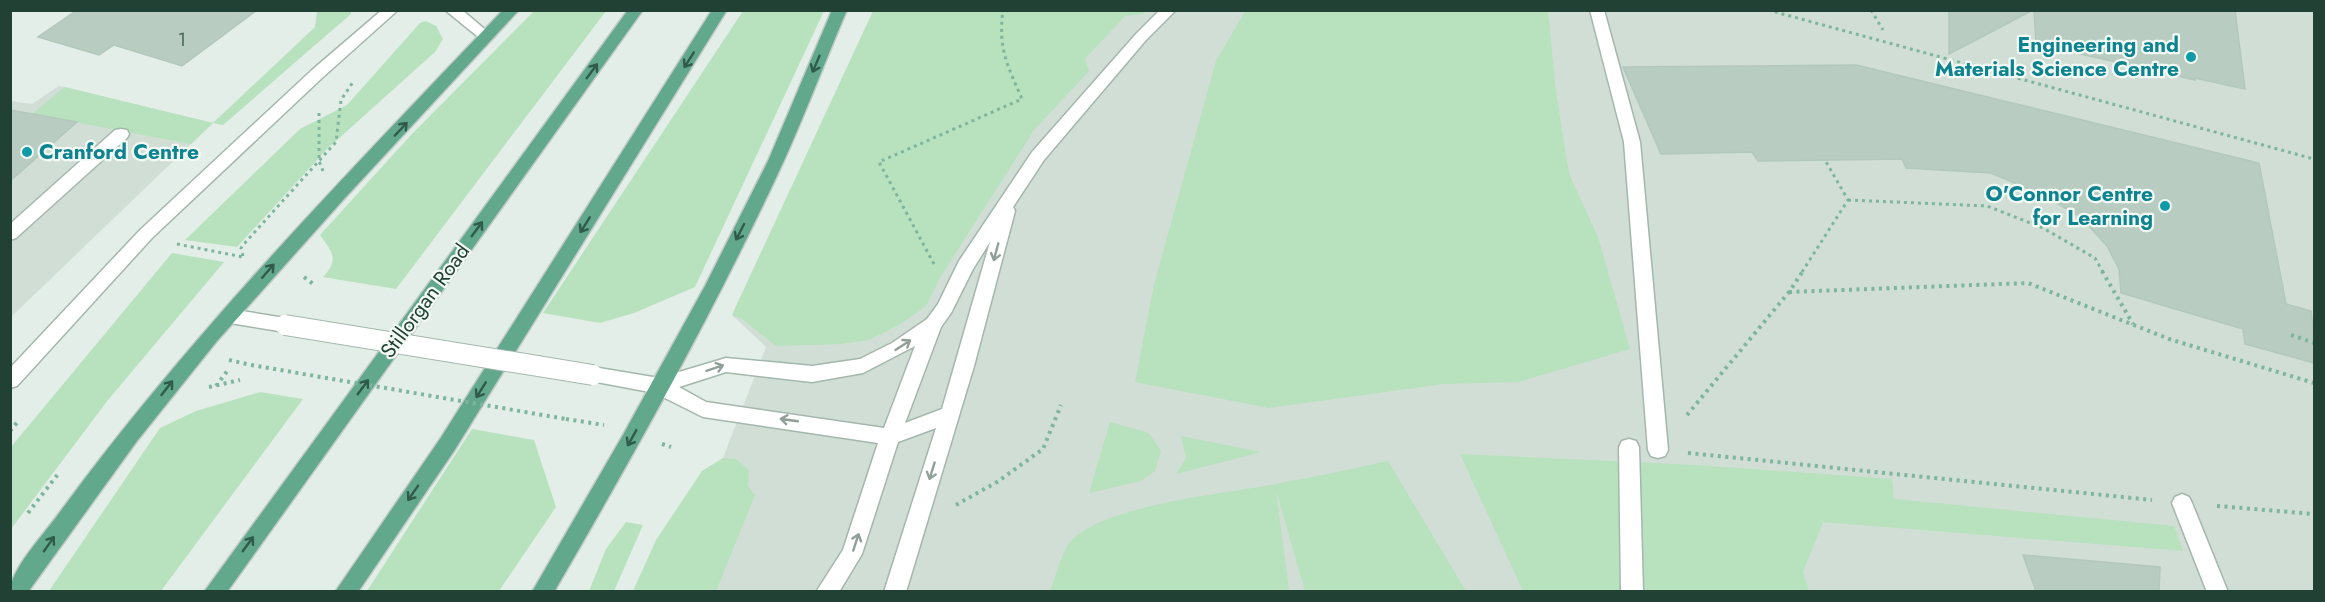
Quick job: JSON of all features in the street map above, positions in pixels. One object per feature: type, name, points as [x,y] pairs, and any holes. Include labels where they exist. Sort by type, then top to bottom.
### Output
[{"type":"main road","points":[[15,591],[89,488],[169,386],[330,201],[512,10]]},
{"type":"main road","name":"Stillorgan Road","points":[[213,591],[636,10]]},
{"type":"main road","points":[[345,591],[447,445],[720,10]]},
{"type":"main road","points":[[542,591],[606,483],[767,180],[840,10]]},
{"type":"street","points":[[10,381],[146,234],[317,74],[392,10]]},
{"type":"street","points":[[452,10],[487,37]]},
{"type":"street","points":[[826,591],[852,554],[890,437],[933,324],[945,308],[965,266],[1038,156],[1141,37],[1169,10]]},
{"type":"street","points":[[1598,10],[1632,142],[1658,450]]},
{"type":"street","points":[[10,234],[121,134]]},
{"type":"street","points":[[895,591],[949,415],[1012,195]]},
{"type":"street","points":[[230,316],[659,386],[703,409],[796,421],[890,437],[949,415]]},
{"type":"street","points":[[659,386],[726,365],[812,374],[863,366],[899,348],[933,324]]},
{"type":"street","points":[[1629,447],[1632,591]]},
{"type":"street","points":[[2182,503],[2218,591]]},
{"type":"path","points":[[945,308],[941,276],[879,162],[1022,99],[1007,65],[1000,35],[1003,10]]},
{"type":"path","points":[[1768,10],[2314,159]]},
{"type":"path","points":[[1871,10],[1883,30]]},
{"type":"path","points":[[241,248],[336,142],[341,100],[358,76]]},
{"type":"path","points":[[319,111],[319,161],[323,171]]},
{"type":"path","points":[[1826,160],[1848,200]]},
{"type":"path","points":[[1658,450],[1789,292],[1848,200]]},
{"type":"path","points":[[1848,200],[1987,206],[2043,228],[2095,258],[2133,325]]},
{"type":"path","points":[[185,246],[244,258]]},
{"type":"path","points":[[304,277],[316,286]]},
{"type":"path","points":[[1789,292],[2028,283],[2169,339],[2314,383]]},
{"type":"path","points":[[2291,335],[2314,343]]},
{"type":"path","points":[[251,365],[566,419]]},
{"type":"path","points":[[216,386],[228,370]]},
{"type":"path","points":[[201,388],[240,380]]},
{"type":"path","points":[[946,511],[997,482],[1043,449],[1061,405]]},
{"type":"path","points":[[10,431],[19,420]]},
{"type":"path","points":[[1658,450],[2182,503],[2314,514]]},
{"type":"shaded area","points":[[874,11],[2314,11],[2314,591],[665,592],[723,458],[766,347],[732,315]]},
{"type":"shaded area","name":"Cranford Centre","points":[[59,86],[213,123],[11,317],[11,101],[32,104]]},
{"type":"green space","points":[[535,10],[606,11],[396,289],[323,277],[333,260],[331,251],[320,235],[411,135]]},
{"type":"green space","points":[[1246,10],[1548,11],[1556,92],[1569,174],[1598,237],[1630,349],[1518,382],[1444,384],[1269,408],[1135,382],[1154,285],[1216,61]]},
{"type":"green space","points":[[317,11],[351,11],[351,14],[223,125],[213,123],[315,27]]},
{"type":"green space","points":[[743,11],[824,11],[695,287],[634,313],[600,323],[543,313]]},
{"type":"green space","points":[[873,11],[1146,11],[1143,14],[1125,16],[1085,59],[1089,71],[1034,130],[941,276],[926,306],[899,325],[869,340],[841,344],[776,346],[742,319],[732,315]]},
{"type":"green space","points":[[426,21],[436,26],[443,39],[435,52],[327,149],[237,247],[185,240],[300,129],[347,105],[420,23]]},
{"type":"green space","points":[[65,87],[213,123],[191,144],[32,114]]},
{"type":"green space","points":[[172,253],[224,262],[108,400],[11,529],[11,447]]},
{"type":"green space","points":[[260,392],[303,399],[161,591],[49,591],[160,428],[196,411]]},
{"type":"green space","points":[[1110,422],[1149,433],[1161,451],[1155,471],[1141,481],[1089,493]]},
{"type":"green space","points":[[472,429],[534,440],[556,507],[499,591],[367,591]]},
{"type":"green space","points":[[1181,436],[1261,452],[1176,474],[1186,458]]},
{"type":"green space","points":[[1460,454],[1696,465],[1892,479],[1894,499],[2174,526],[2183,551],[1823,522],[1803,572],[1809,591],[1523,591]]},
{"type":"green space","points":[[723,458],[736,459],[749,470],[748,486],[755,495],[716,591],[633,591],[656,540],[702,471]]},
{"type":"green space","points":[[1388,461],[1466,591],[1305,591],[1276,490],[1289,591],[1050,591],[1071,541],[1088,528],[1111,518],[1168,502],[1276,484]]},
{"type":"green space","points":[[626,522],[643,525],[614,591],[589,591],[606,549]]},
{"type":"building","points":[[77,10],[257,10],[182,66],[114,45],[99,55],[38,37]]},
{"type":"building","points":[[1949,10],[2033,10],[1949,54]]},
{"type":"building","name":"Engineering and Materials Science Centre","points":[[2034,10],[2235,10],[2245,89],[2036,44]]},
{"type":"building","name":"O'Connor Centre for Learning","points":[[1856,65],[2259,163],[2286,304],[2311,311],[2314,363],[2245,344],[2243,329],[2121,293],[2119,269],[2107,246],[2081,217],[2043,195],[1991,173],[1906,168],[1902,159],[1758,161],[1752,152],[1661,154],[1623,67]]},
{"type":"building","name":"Cranford Centre","points":[[10,110],[77,122],[10,181]]},
{"type":"building","points":[[2023,555],[2160,567],[2159,591],[2036,591]]},
{"type":"place","name":"Engineering and Materials Science Centre","points":[[2191,57]]},
{"type":"place","name":"Cranford Centre","points":[[27,152]]},
{"type":"place","name":"O'Connor Centre for Learning","points":[[2165,206]]}]
